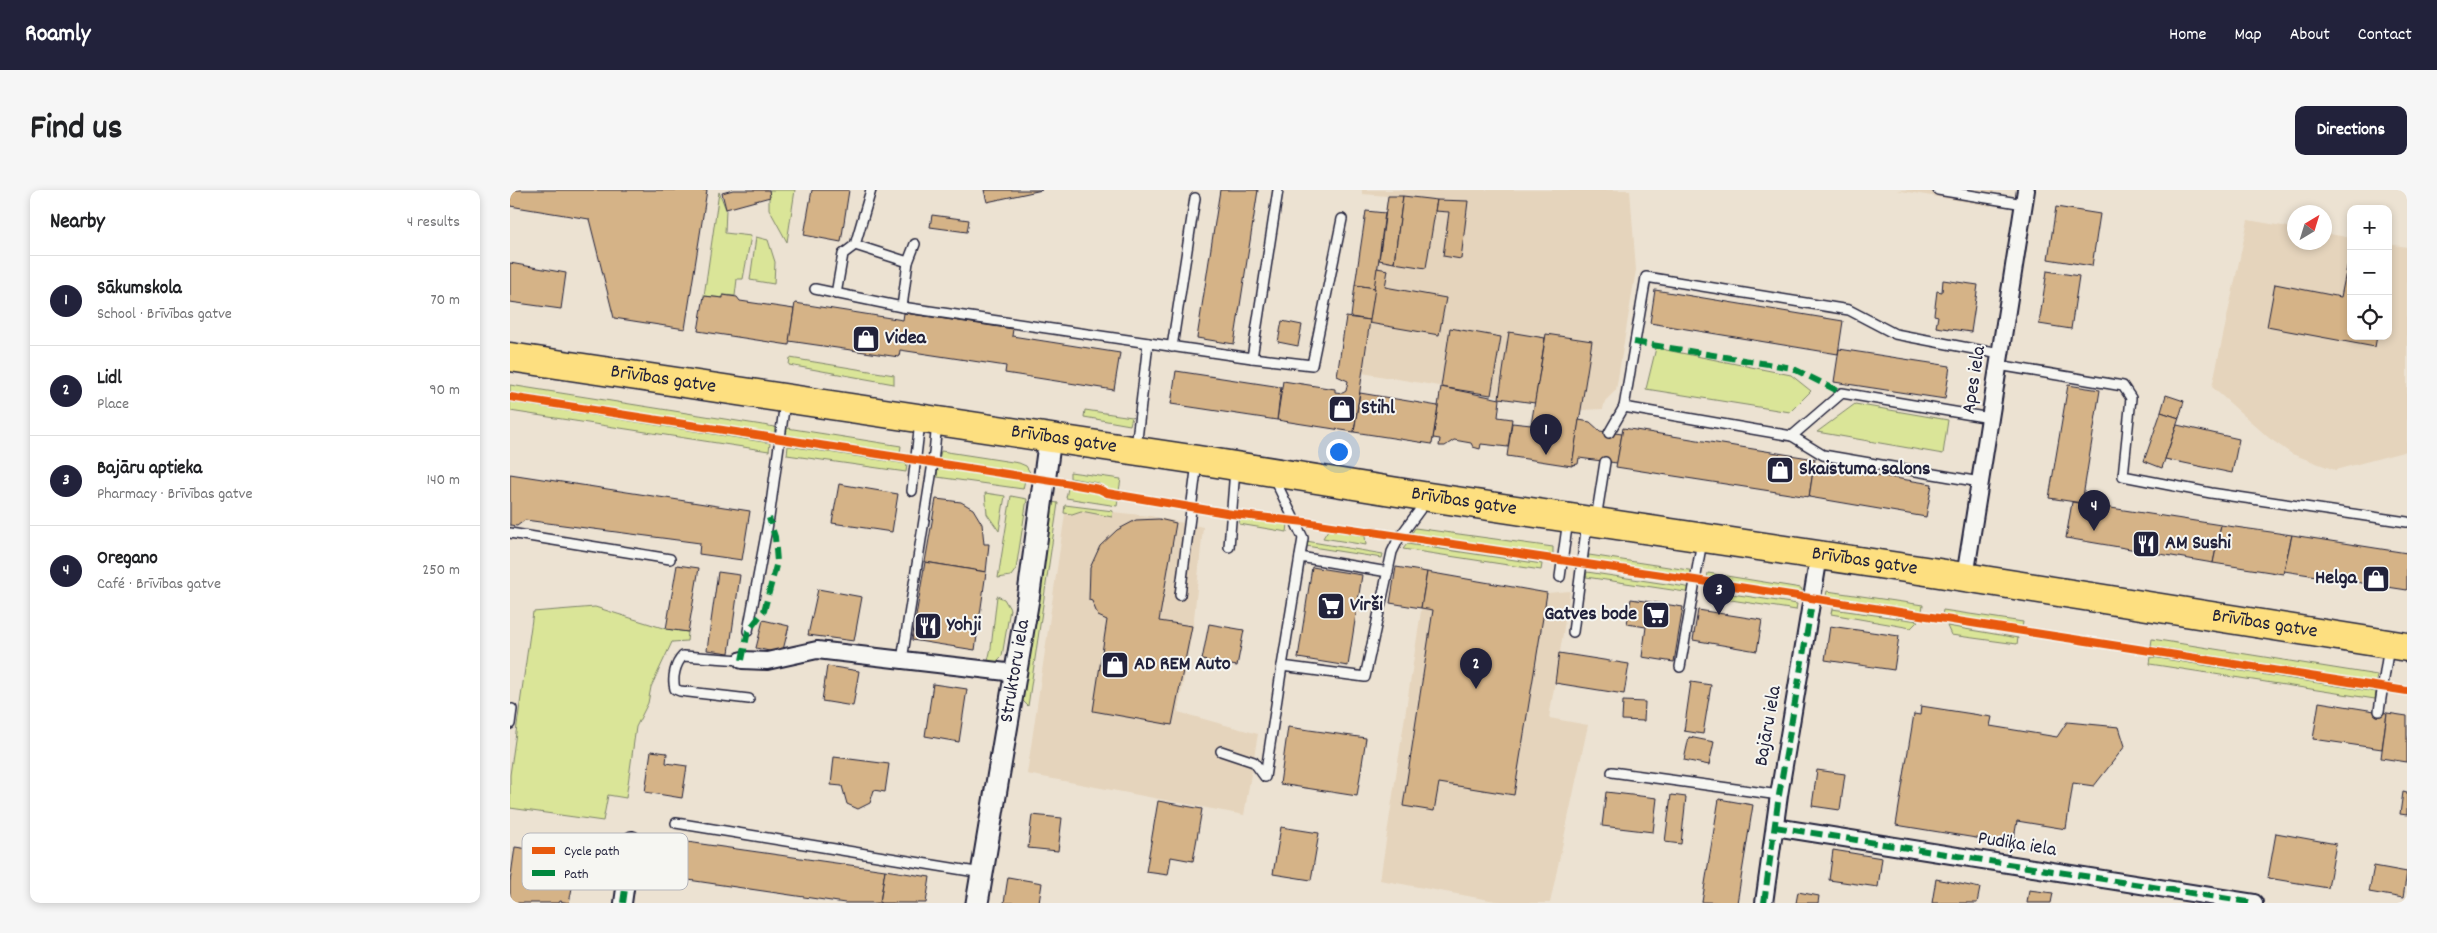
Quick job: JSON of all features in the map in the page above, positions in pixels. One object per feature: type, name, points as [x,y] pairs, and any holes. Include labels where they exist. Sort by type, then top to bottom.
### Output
[{"type":"highway","name":"Brīvības gatve","points":[[514,356],[1702,539],[1965,577],[2398,645]]},
{"type":"street","name":"Apes iela","points":[[1965,577],[2025,197]]},
{"type":"street","name":"Struktoru iela","points":[[977,903],[1029,594],[1050,438]]},
{"type":"street","name":"Bajāru iela","points":[[1764,903],[1779,795],[1819,556]]},
{"type":"street","points":[[742,660],[767,661],[817,650],[1015,673]]},
{"type":"street","name":"Pudiķa iela","points":[[1774,827],[2254,903]]},
{"type":"street","points":[[622,903],[624,890]]},
{"type":"lane","points":[[836,294],[843,254],[855,245],[871,190]]},
{"type":"lane","points":[[1252,358],[1278,190]]},
{"type":"lane","points":[[1938,190],[2025,197]]},
{"type":"lane","points":[[1172,347],[1195,198]]},
{"type":"lane","points":[[815,290],[902,307],[1148,344],[1312,365],[1342,219]]},
{"type":"lane","points":[[902,307],[908,262],[915,244]]},
{"type":"lane","points":[[855,245],[908,262]]},
{"type":"lane","points":[[1609,433],[1624,407],[1646,277],[1849,310],[1895,334],[1999,360],[2123,386],[2131,398],[2123,476],[2211,493],[2407,522]]},
{"type":"lane","points":[[1136,451],[1148,344]]},
{"type":"lane","points":[[1792,436],[1842,393],[1990,418]]},
{"type":"lane","points":[[748,631],[769,518],[785,399]]},
{"type":"lane","points":[[1624,407],[1792,436],[1823,455],[1980,482]]},
{"type":"lane","points":[[902,660],[930,482],[929,421]]},
{"type":"lane","points":[[912,491],[929,421]]},
{"type":"lane","points":[[1180,595],[1198,460]]},
{"type":"lane","points":[[1560,577],[1584,520],[1605,462]]},
{"type":"lane","points":[[1229,547],[1236,466]]},
{"type":"lane","points":[[1221,751],[1254,762],[1265,777],[1303,538],[1270,472]]},
{"type":"lane","points":[[1282,666],[1365,677],[1392,552],[1399,538],[1429,497]]},
{"type":"lane","points":[[1573,632],[1584,520]]},
{"type":"lane","points":[[510,533],[670,559]]},
{"type":"lane","points":[[1680,667],[1702,539]]},
{"type":"lane","points":[[1300,557],[1388,572]]},
{"type":"lane","points":[[2379,711],[2398,645]]},
{"type":"lane","points":[[742,660],[683,656],[678,661],[674,684],[675,689],[680,691],[749,699]]},
{"type":"lane","points":[[510,724],[512,709]]},
{"type":"lane","points":[[1612,772],[1779,795]]},
{"type":"lane","points":[[676,823],[982,873]]},
{"type":"shaded area","points":[[1362,190],[1630,190],[1636,270],[1616,390],[1605,401],[1603,409],[1581,410],[1362,373],[1388,196],[1362,194]]},
{"type":"shaded area","points":[[1896,190],[1994,190],[1991,206]]},
{"type":"shaded area","points":[[2248,220],[2287,227],[2287,250],[2332,250],[2332,234],[2347,237],[2347,340],[2392,340],[2392,245],[2407,247],[2407,451],[2335,470],[2292,454],[2269,438],[2212,387]]},
{"type":"shaded area","name":"AD REM Auto","points":[[1066,507],[1150,516],[1203,527],[1194,619],[1178,712],[1258,734],[1244,815],[1027,774]]},
{"type":"shaded area","points":[[1427,572],[1547,593],[1570,591],[1549,718],[1588,725],[1550,903],[1506,903],[1380,880]]},
{"type":"green space","points":[[769,190],[795,190],[787,242],[769,209]]},
{"type":"green space","points":[[719,192],[726,209],[725,233],[751,236],[743,279],[737,279],[735,296],[724,295],[723,298],[704,296]]},
{"type":"green space","points":[[756,237],[768,240],[775,262],[774,284],[750,280]]},
{"type":"green space","points":[[1656,348],[1791,375],[1811,391],[1790,412],[1646,389]]},
{"type":"green space","points":[[790,358],[894,375],[894,384],[789,365]]},
{"type":"green space","points":[[510,385],[775,427],[774,434],[510,392]]},
{"type":"green space","points":[[510,402],[770,443],[769,451],[510,411]]},
{"type":"green space","points":[[1855,404],[1948,420],[1943,454],[1817,432]]},
{"type":"green space","points":[[1085,410],[1132,417],[1130,425],[1084,417]]},
{"type":"green space","points":[[787,428],[901,446],[900,453],[786,435]]},
{"type":"green space","points":[[788,446],[907,464],[906,472],[787,455]]},
{"type":"green space","points":[[941,451],[1019,463],[1026,466],[1031,474],[939,459]]},
{"type":"green space","points":[[938,467],[1025,480],[1023,489],[937,477]]},
{"type":"green space","points":[[1070,472],[1121,479],[1119,491],[1110,490],[1098,483],[1070,478]]},
{"type":"green space","points":[[1068,488],[1100,493],[1106,498],[1118,500],[1117,506],[1066,498]]},
{"type":"green space","points":[[985,493],[1005,496],[999,531],[987,514]]},
{"type":"green space","points":[[1011,496],[1027,499],[1016,569],[1011,576],[998,578]]},
{"type":"green space","points":[[1052,502],[1058,503],[1028,706],[1021,699]]},
{"type":"green space","points":[[1065,505],[1113,511],[1112,517],[1081,511],[1072,514],[1064,513]]},
{"type":"green space","points":[[1240,517],[1288,524],[1287,532],[1239,524]]},
{"type":"green space","points":[[1415,528],[1553,547],[1553,557],[1410,536]]},
{"type":"green space","points":[[1328,530],[1365,536],[1366,545],[1323,538]]},
{"type":"green space","points":[[1306,541],[1383,554],[1382,558],[1306,546]]},
{"type":"green space","points":[[1407,544],[1542,564],[1541,570],[1403,549]]},
{"type":"green space","points":[[1589,555],[1695,571],[1694,577],[1588,561]]},
{"type":"green space","points":[[1587,572],[1693,588],[1692,593],[1586,577]]},
{"type":"green space","points":[[1708,573],[1801,588],[1804,595],[1707,579]]},
{"type":"green space","points":[[1706,590],[1797,604],[1796,610],[1705,596]]},
{"type":"green space","points":[[1827,591],[1923,605],[1922,611],[1826,596]]},
{"type":"green space","points":[[997,596],[1004,599],[1010,609],[1002,656],[993,665],[987,665],[991,648]]},
{"type":"green space","points":[[595,607],[666,629],[688,632],[687,641],[672,642],[651,687],[648,703],[636,727],[626,798],[608,795],[603,821],[510,808],[510,775],[533,612]]},
{"type":"green space","points":[[1832,609],[1918,621],[1911,628],[1831,614]]},
{"type":"green space","points":[[1943,610],[2023,622],[2022,628],[1942,616]]},
{"type":"green space","points":[[1947,626],[2018,638],[2017,644],[1951,635]]},
{"type":"green space","points":[[2152,639],[2377,675],[2376,682],[2151,646]]},
{"type":"green space","points":[[2151,657],[2376,692],[2375,699],[2150,664]]},
{"type":"building","points":[[510,190],[707,190],[685,329],[614,318],[589,219],[510,206]]},
{"type":"building","points":[[733,190],[769,190],[770,197],[726,209],[722,193]]},
{"type":"building","points":[[812,190],[849,190],[841,242],[804,235]]},
{"type":"building","points":[[984,190],[1042,190],[987,202]]},
{"type":"building","points":[[1220,190],[1258,190],[1234,344],[1197,338]]},
{"type":"building","points":[[1388,196],[1403,196],[1394,263],[1379,260]]},
{"type":"building","points":[[1403,196],[1437,200],[1426,268],[1394,263]]},
{"type":"building","points":[[1437,200],[1468,201],[1461,259],[1443,256],[1449,212],[1435,211]]},
{"type":"building","points":[[2056,207],[2100,214],[2092,266],[2048,259]]},
{"type":"building","points":[[1366,211],[1385,213],[1375,288],[1355,285]]},
{"type":"building","points":[[932,215],[969,220],[967,232],[930,227]]},
{"type":"building","points":[[510,263],[566,273],[561,309],[510,302]]},
{"type":"building","points":[[2347,267],[2347,340],[2376,340],[2375,347],[2267,327],[2275,284],[2341,297]]},
{"type":"building","points":[[1377,268],[1388,270],[1385,287],[1446,298],[1439,335],[1369,323]]},
{"type":"building","points":[[2047,271],[2079,276],[2071,329],[2039,324]]},
{"type":"building","points":[[1943,280],[1978,285],[1971,332],[1936,327],[1938,316],[1934,315],[1937,291],[1942,292]]},
{"type":"building","points":[[1355,285],[1375,288],[1370,320],[1351,317]]},
{"type":"building","points":[[1655,290],[1843,321],[1838,354],[1650,323]]},
{"type":"building","points":[[723,295],[737,297],[740,301],[794,309],[789,345],[698,331],[704,296],[723,298]]},
{"type":"building","points":[[795,303],[903,320],[904,313],[1013,329],[1012,336],[1120,353],[1114,390],[1005,373],[1006,366],[900,350],[899,357],[789,341]]},
{"type":"building","points":[[1346,317],[1370,320],[1354,432],[1277,420],[1283,381],[1335,389],[1335,392],[1343,393],[1346,391],[1348,381],[1337,376]]},
{"type":"building","points":[[1282,321],[1302,325],[1298,346],[1278,342]]},
{"type":"building","points":[[1450,328],[1501,337],[1491,395],[1441,387]]},
{"type":"building","points":[[1509,332],[1545,338],[1535,403],[1499,398]]},
{"type":"building","points":[[1546,334],[1592,341],[1572,466],[1507,456],[1512,423],[1531,425]]},
{"type":"building","points":[[1839,349],[1950,366],[1945,399],[1834,382]]},
{"type":"building","points":[[1176,371],[1281,387],[1277,420],[1171,404]]},
{"type":"building","points":[[2068,385],[2100,390],[2082,503],[2049,498]]},
{"type":"building","points":[[1441,387],[1500,399],[1498,417],[1512,419],[1508,447],[1481,444],[1480,449],[1473,447],[1471,443],[1454,440],[1445,446],[1439,446],[1440,439],[1433,438]]},
{"type":"building","points":[[1360,393],[1438,406],[1432,444],[1354,432]]},
{"type":"building","points":[[2166,395],[2184,401],[2179,418],[2161,412]]},
{"type":"building","points":[[2161,412],[2179,418],[2162,468],[2144,461]]},
{"type":"building","points":[[1579,420],[1590,422],[1600,431],[1622,434],[1617,463],[1579,458],[1578,464],[1572,465]]},
{"type":"building","points":[[2177,425],[2239,439],[2232,473],[2165,459]]},
{"type":"building","points":[[1623,428],[1815,459],[1809,497],[1616,467]]},
{"type":"building","points":[[1814,465],[1932,484],[1926,517],[1809,497]]},
{"type":"building","points":[[510,474],[750,511],[742,560],[699,554],[700,543],[525,520],[517,526],[510,525]]},
{"type":"building","points":[[839,484],[898,494],[892,532],[832,523]]},
{"type":"building","points":[[936,499],[961,502],[973,509],[982,524],[984,544],[989,544],[986,572],[925,562]]},
{"type":"building","points":[[2072,502],[2221,525],[2213,563],[2066,538]]},
{"type":"building","points":[[1159,519],[1176,523],[1159,621],[1192,626],[1172,725],[1093,711],[1107,620],[1098,616],[1092,601],[1089,600],[1090,568],[1100,546],[1117,530],[1136,520]]},
{"type":"building","points":[[2221,525],[2292,535],[2283,574],[2213,563]]},
{"type":"building","points":[[2292,535],[2407,553],[2407,590],[2284,571]]},
{"type":"building","points":[[925,562],[986,572],[975,650],[912,640]]},
{"type":"building","points":[[677,565],[699,568],[688,632],[666,629]]},
{"type":"building","name":"Virši","points":[[1312,567],[1362,575],[1348,666],[1298,658]]},
{"type":"building","points":[[1396,567],[1427,572],[1421,608],[1390,603]]},
{"type":"building","points":[[718,572],[740,575],[729,653],[707,650]]},
{"type":"building","points":[[1427,572],[1547,593],[1514,795],[1439,783],[1434,811],[1403,806],[1433,610],[1421,608]]},
{"type":"building","points":[[818,589],[862,597],[854,641],[808,635]]},
{"type":"building","points":[[1631,599],[1683,607],[1674,662],[1642,657],[1646,627],[1627,624]]},
{"type":"building","points":[[1698,610],[1762,620],[1757,651],[1693,640]]},
{"type":"building","points":[[763,620],[789,626],[782,654],[756,648]]},
{"type":"building","points":[[1209,624],[1244,630],[1237,666],[1202,660]]},
{"type":"building","points":[[1830,626],[1899,636],[1894,670],[1825,660]]},
{"type":"building","points":[[1559,653],[1629,664],[1624,694],[1555,683]]},
{"type":"building","points":[[827,666],[859,671],[853,706],[822,701]]},
{"type":"building","points":[[1691,682],[1711,685],[1703,734],[1684,731]]},
{"type":"building","points":[[933,684],[967,689],[959,742],[925,736]]},
{"type":"building","points":[[1623,701],[1645,702],[1644,721],[1622,720]]},
{"type":"building","points":[[2319,702],[2387,713],[2382,749],[2313,739]]},
{"type":"building","points":[[1921,706],[1992,717],[1990,726],[2057,737],[2067,722],[2119,727],[2125,746],[2094,786],[2073,783],[2066,829],[2017,821],[2013,844],[1896,825],[1914,714],[1920,715]]},
{"type":"building","points":[[2387,713],[2407,716],[2407,762],[2381,758]]},
{"type":"building","points":[[1288,727],[1366,738],[1357,796],[1280,784]]},
{"type":"building","points":[[1689,737],[1714,742],[1709,765],[1684,760]]},
{"type":"building","points":[[651,751],[667,753],[666,763],[687,766],[682,798],[645,792]]},
{"type":"building","points":[[834,757],[889,764],[885,792],[874,790],[870,803],[858,809],[847,804],[842,786],[831,785]]},
{"type":"building","points":[[1817,770],[1845,774],[1840,810],[1812,806]]},
{"type":"building","points":[[1606,792],[1657,798],[1653,832],[1602,826]]},
{"type":"building","points":[[2403,792],[2407,793],[2407,815],[2400,814]]},
{"type":"building","points":[[1671,795],[1686,797],[1681,844],[1665,842]]},
{"type":"building","points":[[1719,799],[1753,805],[1737,903],[1702,902]]},
{"type":"building","points":[[1158,801],[1202,809],[1193,861],[1171,857],[1168,875],[1146,872]]},
{"type":"building","points":[[1032,815],[1062,818],[1058,851],[1028,848]]},
{"type":"building","points":[[1281,827],[1319,833],[1311,880],[1273,874]]},
{"type":"building","points":[[2276,833],[2336,844],[2328,888],[2268,878]]},
{"type":"building","points":[[688,842],[885,870],[880,903],[845,903],[688,880]]},
{"type":"building","points":[[515,847],[522,848],[522,890],[572,890],[569,903],[560,901],[559,903],[510,903],[510,882]]},
{"type":"building","points":[[1833,850],[1882,858],[1878,887],[1829,880]]},
{"type":"building","points":[[2374,866],[2407,872],[2403,898],[2369,892]]},
{"type":"building","points":[[885,870],[930,877],[926,903],[880,903]]},
{"type":"building","points":[[1008,877],[1042,883],[1039,903],[1004,903]]},
{"type":"building","points":[[1936,879],[1980,888],[1977,903],[1932,903]]},
{"type":"building","points":[[2029,890],[2053,893],[2051,903],[2027,903]]},
{"type":"building","points":[[1798,892],[1819,896],[1818,903],[1796,903]]},
{"type":"marked path","points":[[1634,342],[1792,368],[1842,393]]},
{"type":"marked path","points":[[742,660],[748,631],[764,611],[777,562],[775,537],[769,518]]},
{"type":"marked path","points":[[1764,903],[1779,795],[1811,609]]},
{"type":"marked path","points":[[1775,827],[2254,903]]},
{"type":"marked path","points":[[623,903],[625,890]]},
{"type":"cycle path","points":[[510,397],[1065,483],[1099,489],[1107,493],[1232,514],[1305,522],[1695,580],[2407,691]]},
{"type":"place","name":"Videa","points":[[866,339]]},
{"type":"place","name":"Stihl","points":[[1342,409]]},
{"type":"place","name":"Sākumskola","points":[[1546,455]]},
{"type":"place","name":"Skaistuma salons","points":[[1780,470]]},
{"type":"place","name":"Oregano","points":[[2094,531]]},
{"type":"place","name":"AM Sushi","points":[[2146,544]]},
{"type":"place","name":"Helga","points":[[2376,579]]},
{"type":"place","name":"Virši","points":[[1331,606]]},
{"type":"place","name":"Gatves bode","points":[[1656,615]]},
{"type":"place","name":"Bajāru aptieka","points":[[1719,615]]},
{"type":"place","name":"Yohji","points":[[928,626]]},
{"type":"place","name":"AD REM Auto","points":[[1115,665]]},
{"type":"place","name":"Lidl","points":[[1476,689]]}]
